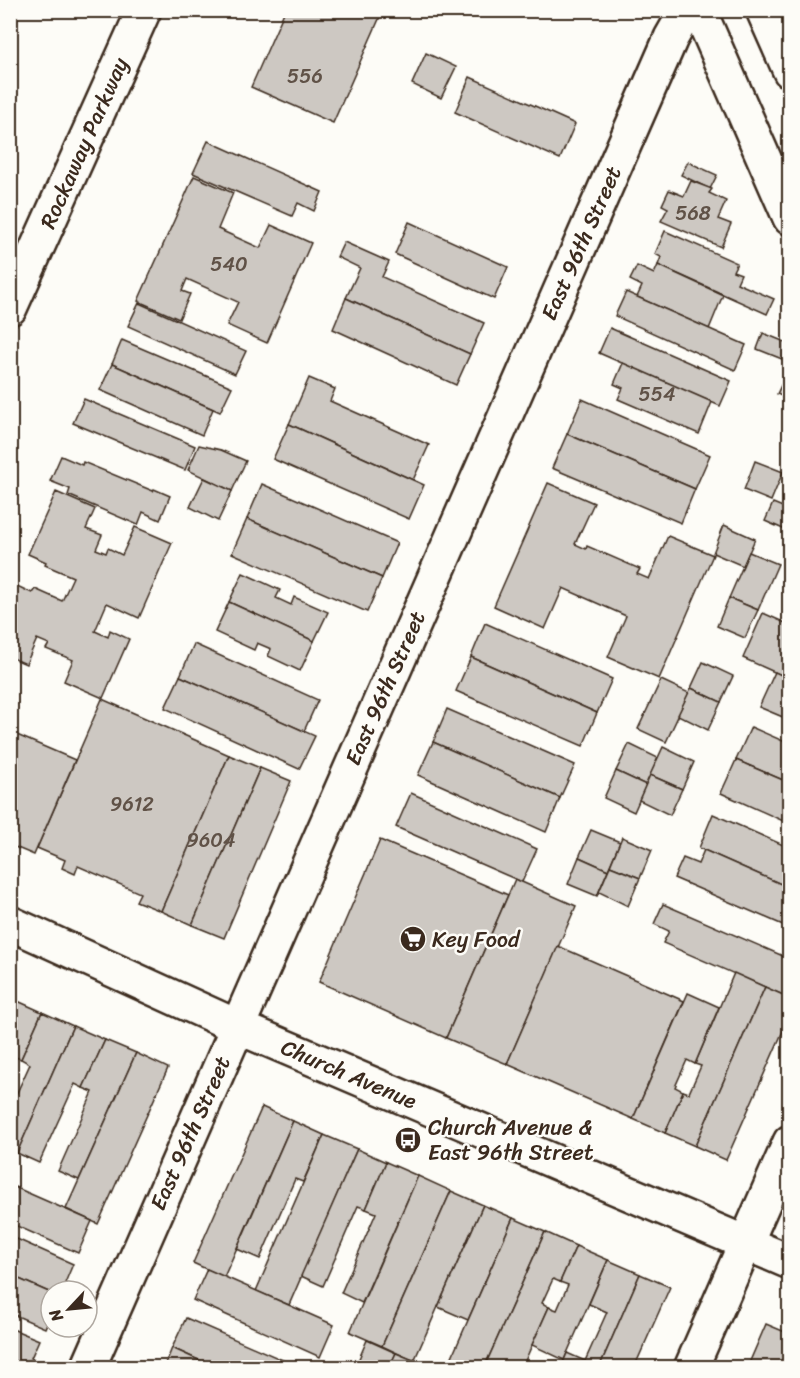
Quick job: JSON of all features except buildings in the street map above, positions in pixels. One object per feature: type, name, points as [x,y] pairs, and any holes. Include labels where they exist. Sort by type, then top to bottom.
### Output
[{"type":"main road","name":"Rockaway Parkway","points":[[10,308],[144,10]]},
{"type":"main road","name":"East 96th Street","points":[[88,1368],[671,38],[687,10]]},
{"type":"main road","points":[[699,10],[789,218]]},
{"type":"main road","points":[[763,10],[789,71]]},
{"type":"main road","name":"Church Avenue","points":[[10,923],[236,1026],[789,1262]]},
{"type":"main road","points":[[691,1368],[789,1142]]},
{"type":"place","name":"Key Food","points":[[413,939]]},
{"type":"place","name":"Church Avenue & East 96th Street","points":[[408,1140]]}]
